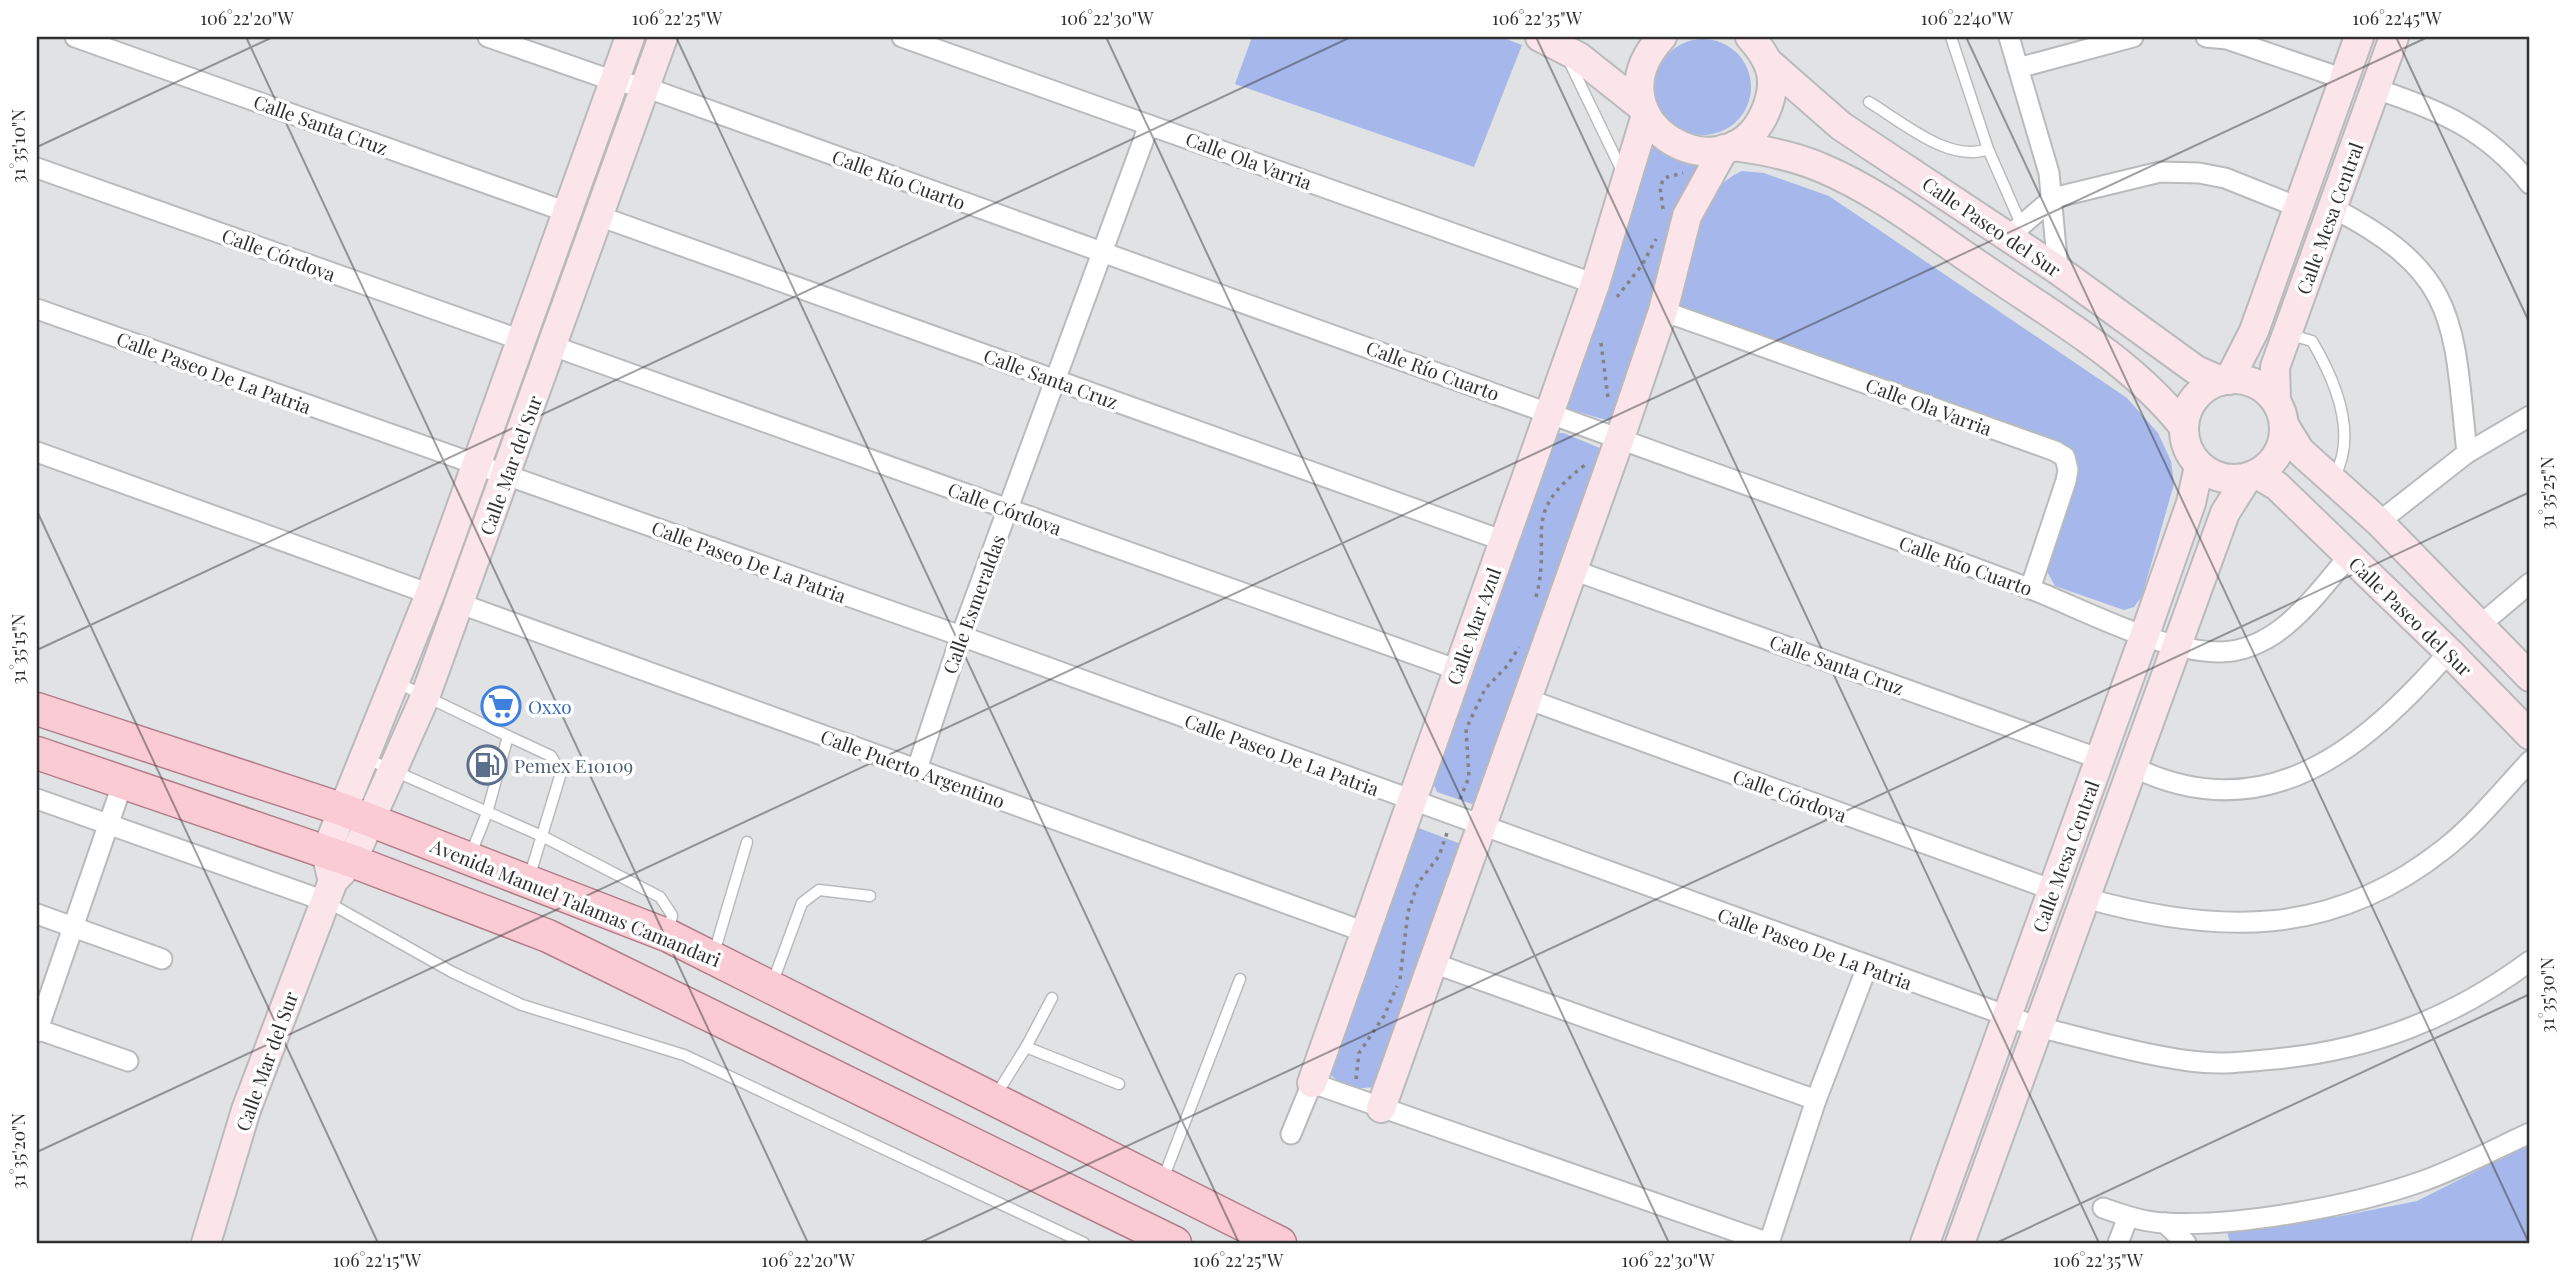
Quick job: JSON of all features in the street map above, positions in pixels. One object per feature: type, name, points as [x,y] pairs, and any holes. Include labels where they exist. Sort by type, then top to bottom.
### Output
[{"type":"main road","name":"Avenida Manuel Talamas Camandari","points":[[37,709],[341,809],[669,936],[1280,1243]]},
{"type":"main road","points":[[37,753],[123,782],[334,874],[548,936],[1175,1243]]},
{"type":"street","name":"Calle Santa Cruz","points":[[75,37],[567,212]]},
{"type":"street","name":"Calle Río Cuarto","points":[[488,37],[614,81],[645,88],[1549,412],[2029,589],[2176,647],[2218,652],[2246,647],[2264,639],[2300,614],[2349,556]]},
{"type":"street","name":"Calle Mar del Sur","points":[[206,1243],[246,1111],[334,874],[341,809],[396,682],[430,594],[630,37]]},
{"type":"street","name":"Calle Mar del Sur","points":[[334,874],[372,821],[425,697],[461,604],[663,37]]},
{"type":"street","name":"Calle Ola Varria","points":[[902,37],[1149,125],[1604,294]]},
{"type":"street","name":"Calle Mar Azul","points":[[1292,1134],[1549,412],[1604,294],[1644,111],[1639,88],[1641,69],[1649,52],[1662,37]]},
{"type":"street","points":[[2009,37],[2049,173],[2058,270]]},
{"type":"street","points":[[2018,68],[2133,37]]},
{"type":"street","points":[[2206,37],[2227,39],[2344,79]]},
{"type":"street","name":"Calle Mesa Central","points":[[2225,380],[2254,331],[2359,37]]},
{"type":"street","name":"Calle Mesa Central","points":[[2280,413],[2275,367],[2394,37]]},
{"type":"street","points":[[1551,42],[1579,57],[1644,111]]},
{"type":"street","points":[[1381,1108],[1573,570],[1612,435],[1663,311],[1686,216],[1725,153],[1751,134],[1764,117],[1773,85],[1765,48]]},
{"type":"street","name":"Calle Paseo del Sur","points":[[1765,48],[1841,126],[2014,230],[2058,270],[2196,370],[2225,380]]},
{"type":"street","points":[[2376,89],[2426,106],[2459,121],[2504,155],[2530,184]]},
{"type":"street","name":"Calle Paseo del Sur","points":[[1644,111],[1658,132],[1675,145],[1695,151],[1725,153],[1768,151],[1822,168],[1890,205],[2118,361],[2156,393],[2184,427]]},
{"type":"street","name":"Calle Esmeraldas","points":[[916,769],[961,636],[1149,125]]},
{"type":"street","name":"Calle Córdova","points":[[37,168],[521,340]]},
{"type":"street","points":[[2014,230],[2053,198],[2140,175],[2173,172],[2224,178],[2298,207]]},
{"type":"street","points":[[2333,208],[2375,230],[2403,251],[2427,275],[2440,297],[2456,352],[2467,453]]},
{"type":"street","name":"Calle Santa Cruz","points":[[599,216],[1504,541]]},
{"type":"street","name":"Calle Paseo De La Patria","points":[[37,309],[961,636],[2038,1027],[2189,1061],[2239,1063],[2306,1056],[2374,1042],[2432,1021],[2477,997],[2530,961]]},
{"type":"street","name":"Calle Ola Varria","points":[[1663,311],[2055,451],[2065,457],[2068,470],[2066,481],[2029,589]]},
{"type":"street","name":"Calle Córdova","points":[[553,346],[1458,670]]},
{"type":"street","points":[[2225,380],[2260,386],[2280,413],[2280,450],[2271,464],[2252,476],[2230,480],[2213,475],[2199,466],[2188,448],[2184,427],[2191,403],[2209,386],[2225,380]]},
{"type":"street","name":"Calle Paseo del Sur","points":[[2280,413],[2300,451],[2379,522],[2530,677]]},
{"type":"street","points":[[2379,522],[2467,453],[2530,416]]},
{"type":"street","points":[[37,452],[430,594]]},
{"type":"street","name":"Calle Mesa Central","points":[[1925,1243],[2145,634],[2190,503],[2199,466]]},
{"type":"street","name":"Calle Paseo del Sur","points":[[2252,476],[2277,486],[2449,652],[2530,735]]},
{"type":"street","name":"Calle Mesa Central","points":[[1960,1243],[2224,513],[2252,476]]},
{"type":"street","name":"Calle Santa Cruz","points":[[1573,570],[2100,758]]},
{"type":"street","points":[[2479,626],[2530,583]]},
{"type":"street","name":"Calle Puerto Argentino","points":[[461,604],[1365,932]]},
{"type":"street","points":[[2133,766],[2163,781],[2208,789],[2261,786],[2297,777],[2341,755],[2376,729],[2449,652]]},
{"type":"street","name":"Calle Córdova","points":[[1527,699],[2053,890]]},
{"type":"street","points":[[2085,898],[2147,915],[2239,923],[2295,918],[2336,908],[2394,882],[2444,849],[2530,761]]},
{"type":"street","points":[[123,782],[37,1030],[128,1061]]},
{"type":"street","points":[[37,799],[108,823],[334,874]]},
{"type":"street","points":[[37,915],[162,958]]},
{"type":"street","points":[[1433,963],[1816,1100]]},
{"type":"street","points":[[1312,1083],[1769,1243],[1816,1100],[1867,967]]},
{"type":"street","points":[[2103,1208],[2128,1217],[2165,1223],[2258,1216],[2394,1190],[2446,1171],[2530,1133]]},
{"type":"street","points":[[2118,1243],[2128,1217]]},
{"type":"street","points":[[2165,1223],[2186,1243]]},
{"type":"lane","points":[[1951,37],[2014,230]]},
{"type":"lane","points":[[1551,42],[1627,182]]},
{"type":"lane","points":[[1869,102],[1952,151],[1975,154],[1988,149]]},
{"type":"lane","points":[[2288,334],[2312,341],[2329,373],[2345,428],[2346,447],[2342,464],[2333,481]]},
{"type":"lane","points":[[396,682],[551,756],[558,764],[561,773],[544,837],[528,882]]},
{"type":"lane","points":[[470,858],[487,813],[508,736]]},
{"type":"lane","points":[[364,758],[544,837],[660,897],[672,915],[669,936]]},
{"type":"lane","points":[[712,956],[747,842]]},
{"type":"lane","points":[[334,874],[452,972],[522,1005],[684,1055],[1084,1243]]},
{"type":"lane","points":[[771,985],[802,904],[819,890],[870,896]]},
{"type":"lane","points":[[1162,1183],[1240,979]]},
{"type":"lane","points":[[994,1098],[1052,998]]},
{"type":"lane","points":[[1026,1047],[1119,1084]]},
{"type":"path","points":[[1663,211],[1660,187],[1664,178],[1725,153]]},
{"type":"path","points":[[1604,294],[1642,265],[1659,234]]},
{"type":"path","points":[[1534,604],[1543,511],[1562,482],[1591,461],[1612,435],[1602,334]]},
{"type":"path","points":[[1350,1096],[1358,1076],[1359,1053],[1384,1016],[1400,980],[1405,927],[1418,883],[1439,856],[1469,777],[1465,729],[1485,689],[1508,665],[1524,639]]},
{"type":"shaded area","points":[[1252,37],[1501,37],[1522,45],[1474,167],[1235,84]]},
{"type":"shaded area","points":[[1703,39],[1721,43],[1737,53],[1747,69],[1751,87],[1747,105],[1737,121],[1721,131],[1703,135],[1685,131],[1669,121],[1659,105],[1655,87],[1659,69],[1669,53],[1685,43]]},
{"type":"shaded area","points":[[1652,133],[1705,165],[1667,257],[1613,422],[1561,407]]},
{"type":"shaded area","points":[[1742,171],[1764,173],[1829,196],[2127,398],[2158,433],[2171,461],[2174,484],[2142,596],[2134,607],[2124,610],[2055,586],[2044,566],[2077,480],[2073,458],[2059,441],[1680,307],[1686,249],[1701,210],[1712,194]]},
{"type":"shaded area","points":[[1555,433],[1564,433],[1602,449],[1482,796],[1472,804],[1437,792],[1433,783]]},
{"type":"shaded area","points":[[1416,827],[1461,844],[1378,1086],[1356,1088],[1336,1080],[1326,1068]]},
{"type":"shaded area","points":[[2530,1144],[2530,1243],[2230,1243],[2226,1227],[2341,1216],[2417,1201]]},
{"type":"place","name":"Oxxo","points":[[501,706]]},
{"type":"place","name":"Pemex E10109","points":[[487,765]]}]
